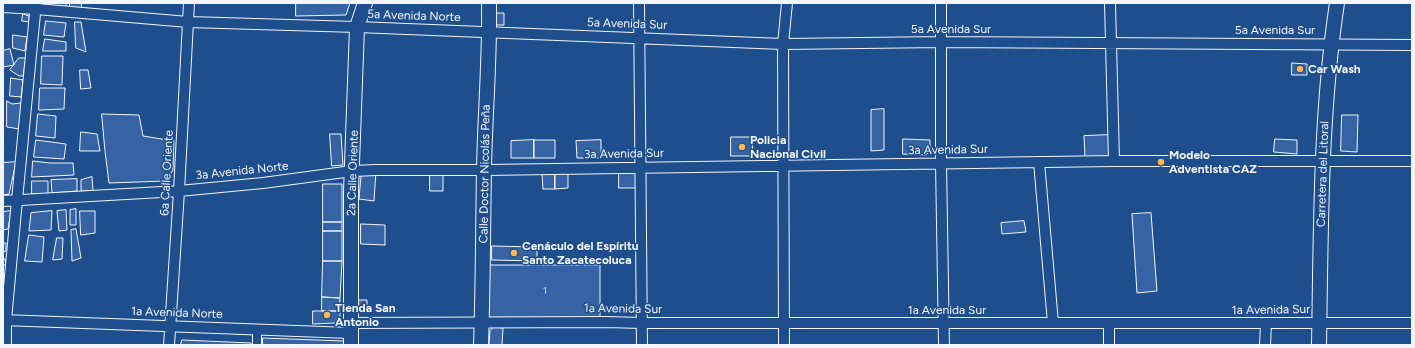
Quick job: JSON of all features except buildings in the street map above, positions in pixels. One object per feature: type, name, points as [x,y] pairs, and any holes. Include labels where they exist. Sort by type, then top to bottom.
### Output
[{"type":"main road","name":"2a Calle Oriente","points":[[351,334],[352,171],[357,26],[365,3]]},
{"type":"main road","name":"Calle Doctor Nicolás Peña","points":[[481,345],[489,3]]},
{"type":"main road","name":"Carretera del Litoral","points":[[1319,345],[1322,160],[1331,43],[1337,3]]},
{"type":"street","name":"6a Calle Oriente","points":[[169,345],[189,3]]},
{"type":"street","points":[[639,3],[642,345]]},
{"type":"street","points":[[784,345],[783,44],[787,3]]},
{"type":"street","points":[[941,3],[941,163],[944,345]]},
{"type":"street","points":[[1110,3],[1114,161]]},
{"type":"street","name":"5a Avenida Norte","points":[[3,7],[36,6],[188,22],[489,31]]},
{"type":"street","points":[[6,345],[5,320],[36,6]]},
{"type":"street","name":"5a Avenida Sur","points":[[489,31],[783,44],[1111,42],[1412,45]]},
{"type":"street","name":"3a Avenida Sur","points":[[484,170],[1114,161],[1412,161]]},
{"type":"street","points":[[1039,162],[1053,323]]},
{"type":"street","name":"3a Avenida Norte","points":[[3,201],[263,183],[352,171],[484,170]]},
{"type":"street","name":"1a Avenida Norte","points":[[5,320],[351,334],[482,322]]},
{"type":"street","name":"1a Avenida Sur","points":[[482,322],[1412,323]]},
{"type":"street","points":[[1109,323],[1109,345]]},
{"type":"street","points":[[1265,345],[1266,323]]},
{"type":"street","points":[[257,329],[257,345]]},
{"type":"place","name":"Car Wash","points":[[1300,69]]},
{"type":"place","name":"Policia Nacional Civil","points":[[742,147]]},
{"type":"place","name":"Modelo Adventista CAZ","points":[[1161,162]]},
{"type":"place","name":"Cenáculo del Espíritu Santo Zacatecoluca","points":[[514,253]]},
{"type":"place","name":"Tienda San Antonio","points":[[327,315]]}]
